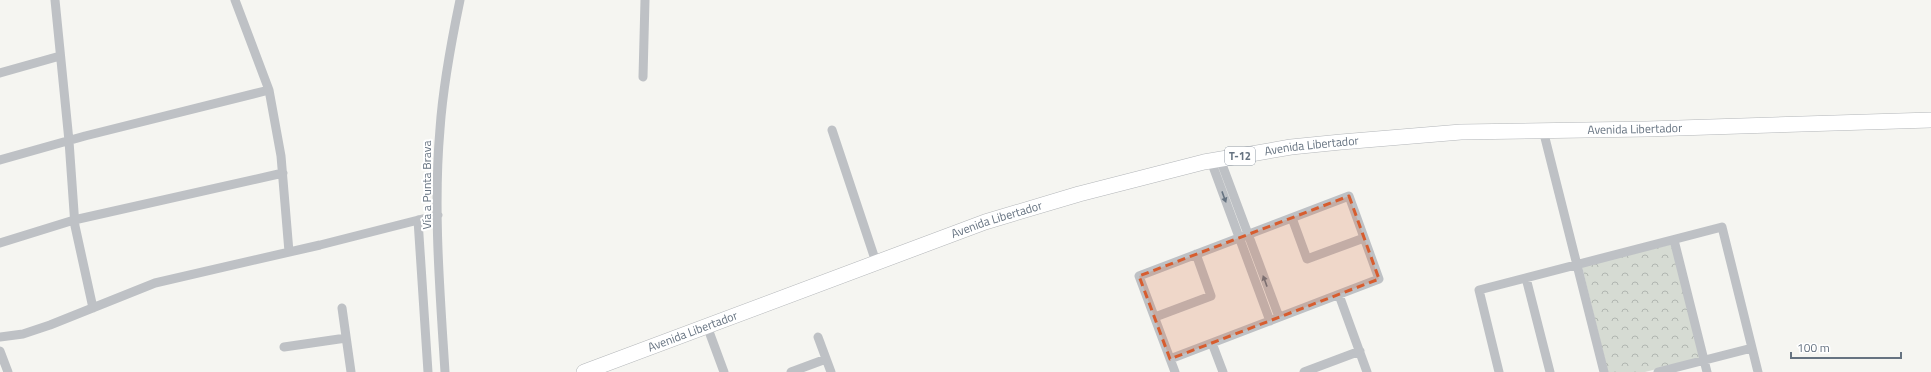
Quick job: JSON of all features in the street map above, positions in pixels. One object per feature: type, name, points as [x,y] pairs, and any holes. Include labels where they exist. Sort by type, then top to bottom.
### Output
[{"type":"highway","name":"Avenida Libertador","points":[[584,372],[985,222],[1079,194],[1215,160],[1292,147],[1388,137],[1461,132],[1647,129],[1931,120]]},
{"type":"street","points":[[55,0],[69,141],[74,220],[78,247],[93,308]]},
{"type":"street","points":[[235,0],[269,90],[283,173],[289,252]]},
{"type":"street","name":"Vía a Punta Brava","points":[[446,372],[438,215],[438,154],[441,111],[451,45],[460,0]]},
{"type":"street","points":[[643,77],[645,0]]},
{"type":"street","points":[[0,73],[60,56]]},
{"type":"street","points":[[0,160],[269,90]]},
{"type":"street","points":[[832,130],[876,262]]},
{"type":"street","points":[[1543,130],[1604,372]]},
{"type":"street","points":[[1215,160],[1275,319]]},
{"type":"street","points":[[0,242],[74,220],[283,173]]},
{"type":"street","points":[[1170,359],[1380,279],[1349,196],[1139,276],[1155,317],[1170,359],[1175,372]]},
{"type":"street","points":[[0,337],[28,332],[155,283],[438,215]]},
{"type":"street","points":[[1292,218],[1307,260],[1364,238]]},
{"type":"street","points":[[418,220],[428,372]]},
{"type":"street","points":[[1499,372],[1479,290],[1722,228],[1758,372]]},
{"type":"street","points":[[1674,240],[1707,372]]},
{"type":"street","points":[[1155,317],[1211,296],[1196,254]]},
{"type":"street","points":[[1526,278],[1550,372]]},
{"type":"street","points":[[1339,295],[1367,372]]},
{"type":"street","points":[[342,308],[350,372]]},
{"type":"street","points":[[707,326],[724,372]]},
{"type":"street","points":[[818,337],[830,372]]},
{"type":"street","points":[[284,346],[346,338]]},
{"type":"street","points":[[1212,343],[1223,372]]},
{"type":"street","points":[[1658,372],[1752,348]]},
{"type":"street","points":[[0,351],[8,372]]},
{"type":"street","points":[[1304,372],[1317,370],[1360,351]]},
{"type":"street","points":[[791,372],[826,359]]},
{"type":"highlighted area","points":[[1349,196],[1379,279],[1170,359],[1139,276]]},
{"type":"green space","points":[[1672,244],[1700,358],[1645,372],[1608,372],[1582,267]]}]
